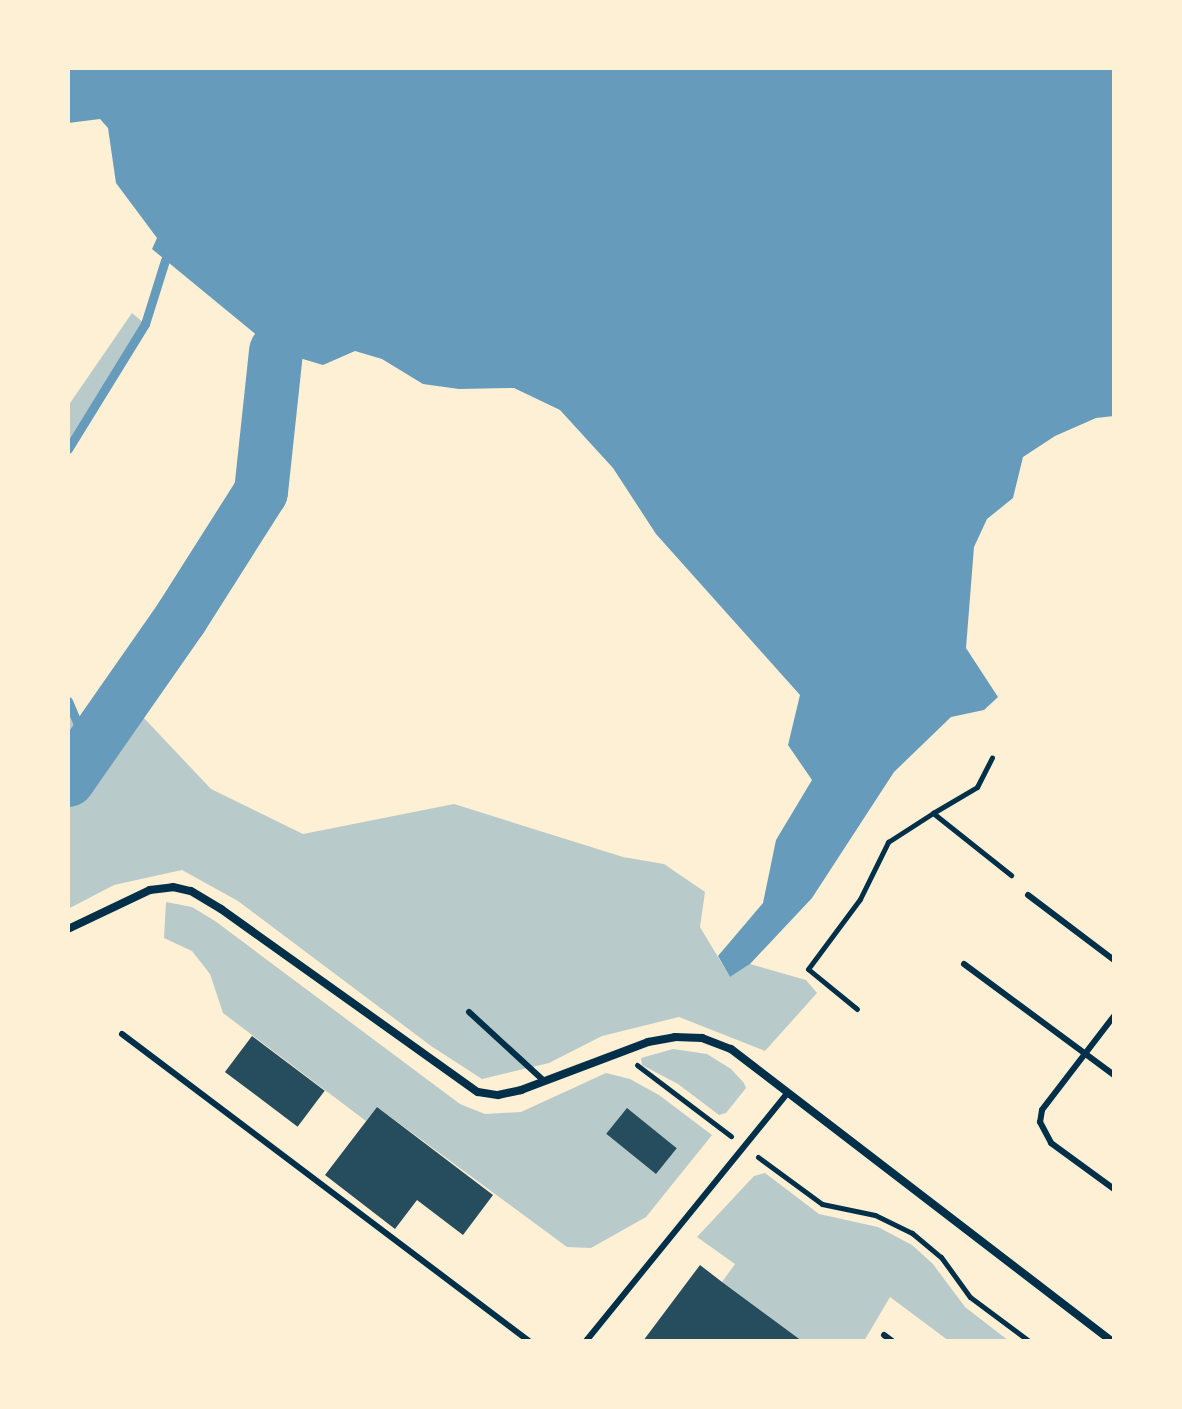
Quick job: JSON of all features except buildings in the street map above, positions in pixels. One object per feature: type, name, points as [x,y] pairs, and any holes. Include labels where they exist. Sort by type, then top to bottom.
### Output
[{"type":"street","points":[[68,929],[150,890],[173,887],[191,891],[221,909],[478,1092],[498,1095],[648,1042],[702,1038],[731,1049],[786,1095],[1111,1341]]},
{"type":"lane","points":[[1028,895],[1114,960]]},
{"type":"lane","points":[[964,964],[1114,1075]]},
{"type":"lane","points":[[469,1012],[544,1081]]},
{"type":"lane","points":[[1114,1016],[1042,1110],[1040,1122],[1051,1143],[1114,1189]]},
{"type":"lane","points":[[122,1034],[529,1341]]},
{"type":"lane","points":[[586,1341],[786,1095]]},
{"type":"lane","points":[[884,1335],[892,1341]]},
{"type":"path","points":[[857,1009],[808,969],[860,899],[888,842],[977,787],[992,758]]},
{"type":"path","points":[[933,813],[1011,875]]},
{"type":"path","points":[[620,1053],[822,1204],[875,1215],[912,1233],[941,1257],[970,1297],[1029,1341]]},
{"type":"shaded area","points":[[132,313],[145,324],[68,449],[68,406]]},
{"type":"shaded area","points":[[125,698],[211,789],[303,834],[454,804],[623,857],[664,864],[705,892],[700,927],[730,977],[750,964],[806,980],[817,993],[765,1051],[679,1017],[602,1036],[549,1063],[482,1079],[431,1046],[238,901],[182,870],[114,885],[68,909],[68,701],[89,750]]},
{"type":"shaded area","points":[[166,902],[192,907],[215,921],[460,1104],[485,1114],[521,1112],[606,1073],[630,1079],[659,1095],[712,1135],[646,1217],[591,1248],[567,1247],[377,1107],[366,1121],[223,1013],[210,974],[192,951],[164,938]]},
{"type":"shaded area","points":[[673,1049],[707,1054],[731,1069],[744,1083],[746,1088],[726,1113],[719,1115],[678,1084],[642,1065],[641,1058]]},
{"type":"shaded area","points":[[765,1173],[819,1214],[878,1227],[912,1245],[933,1264],[965,1307],[1009,1341],[949,1341],[890,1297],[864,1341],[802,1341],[722,1282],[735,1264],[697,1237],[754,1176]]},
{"type":"water","points":[[69,68],[1114,68],[1114,416],[1096,418],[1055,436],[1023,457],[1013,498],[987,519],[974,547],[966,648],[998,697],[984,710],[951,717],[894,772],[812,898],[750,964],[730,977],[718,956],[763,903],[776,840],[812,780],[788,745],[800,695],[656,534],[613,468],[560,410],[514,388],[459,389],[423,384],[382,359],[355,351],[323,365],[276,351],[152,249],[157,238],[116,183],[108,128],[100,119],[68,123]]},
{"type":"waterway","points":[[68,449],[145,324],[165,260]]},
{"type":"waterway","points":[[68,780],[181,618],[261,492],[276,351]]},
{"type":"waterway","points":[[68,701],[89,750]]}]
